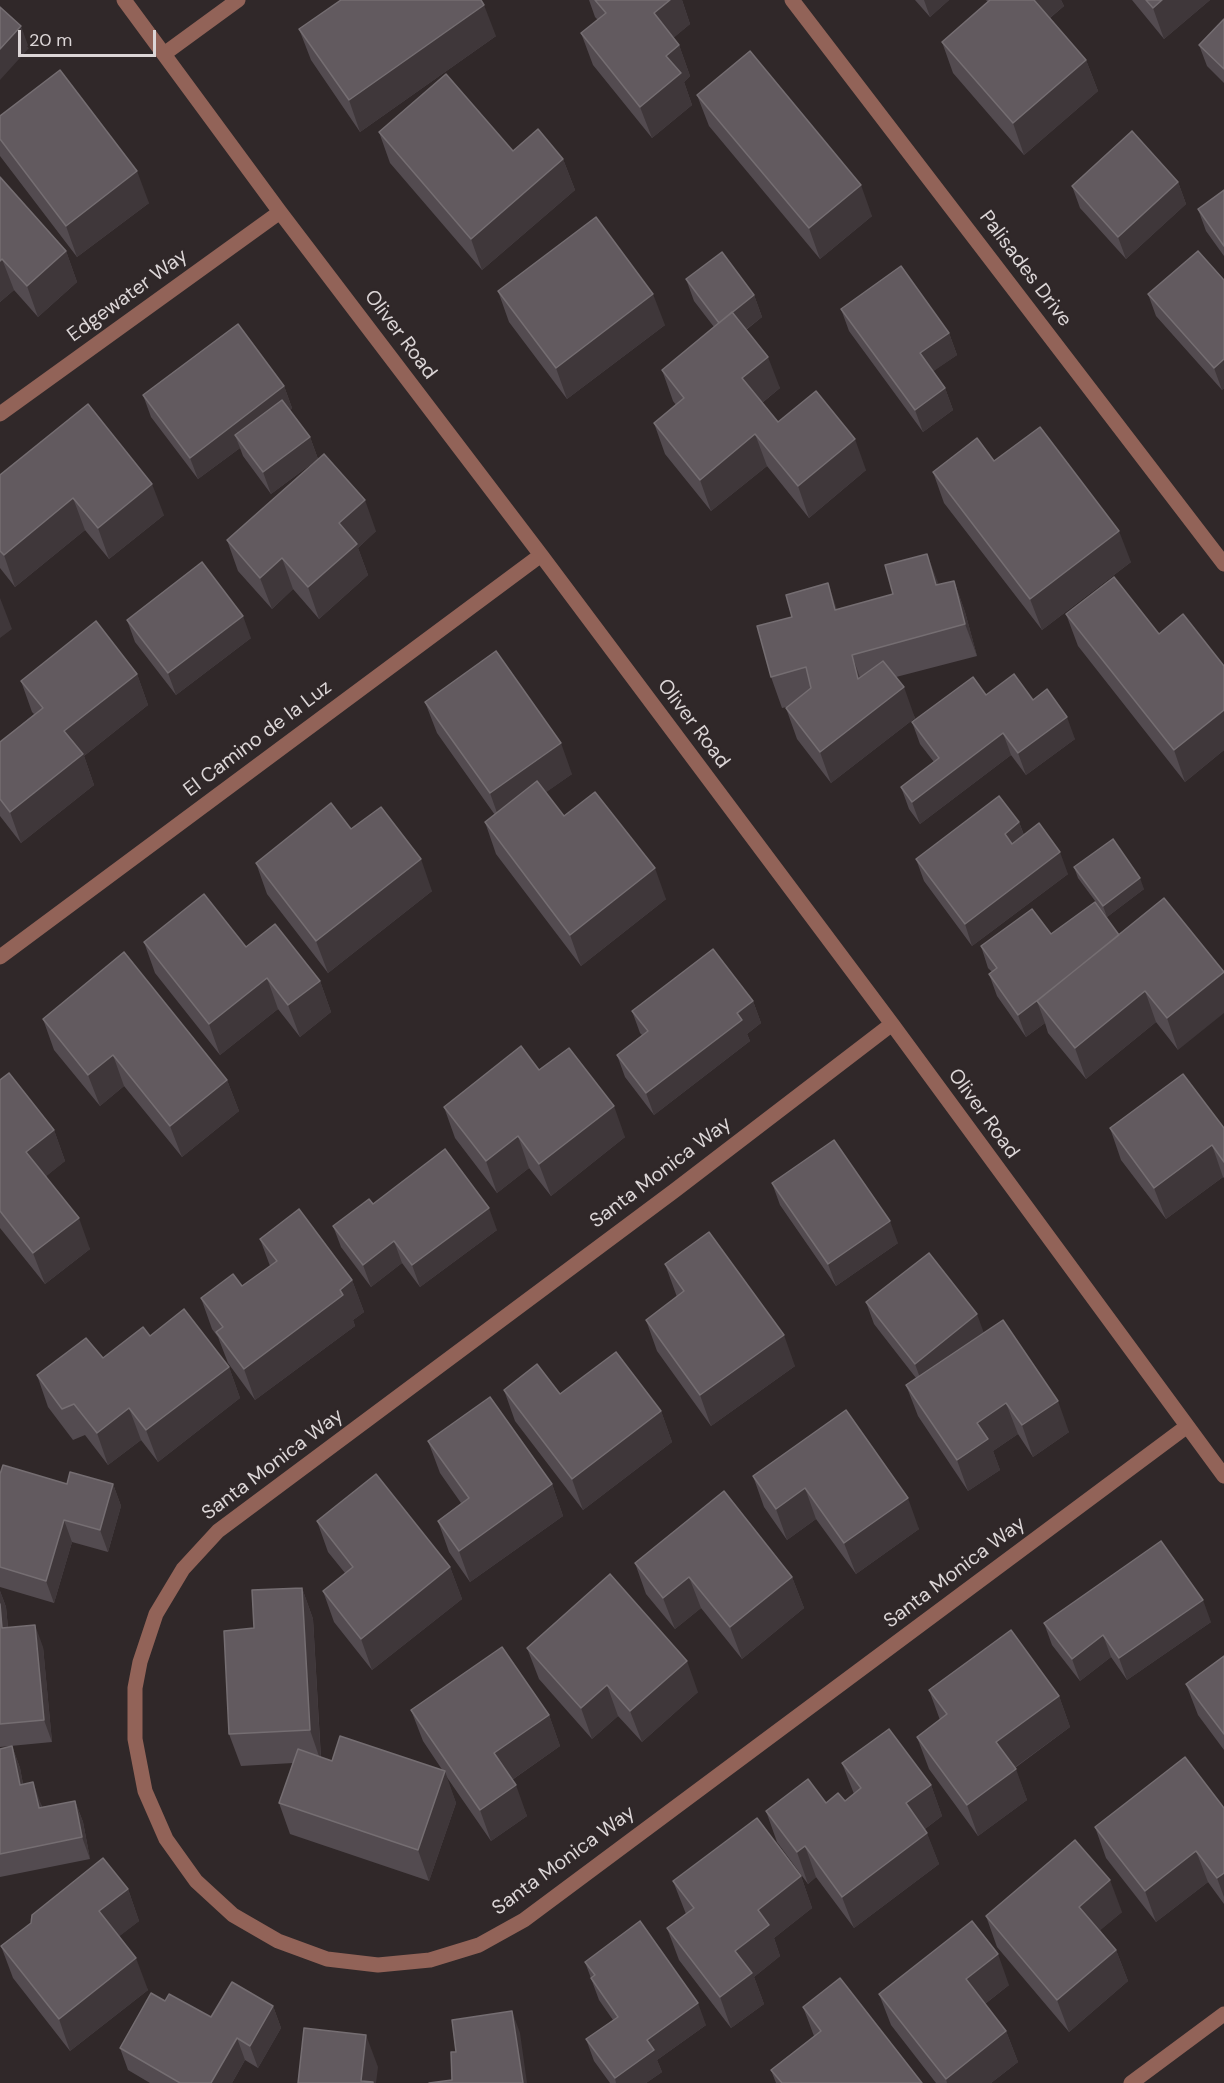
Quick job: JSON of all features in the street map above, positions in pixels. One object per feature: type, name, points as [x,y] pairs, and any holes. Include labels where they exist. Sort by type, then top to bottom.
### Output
[{"type":"street","name":"Oliver Road","points":[[124,0],[280,212],[541,555],[892,1024],[1224,1476]]},
{"type":"street","points":[[164,54],[238,0]]},
{"type":"street","name":"Palisades Drive","points":[[792,0],[1224,564]]},
{"type":"street","name":"Edgewater Way","points":[[0,414],[280,212]]},
{"type":"street","name":"El Camino de la Luz","points":[[0,957],[541,555]]},
{"type":"street","name":"Santa Monica Way","points":[[892,1024],[674,1191],[218,1531],[183,1569],[156,1614],[140,1662],[135,1688],[135,1740],[145,1791],[166,1839],[195,1881],[233,1915],[278,1941],[327,1959],[378,1965],[430,1960],[479,1945],[524,1920],[1186,1426]]},
{"type":"street","points":[[1131,2083],[1224,2013]]},
{"type":"building","points":[[341,0],[481,0],[484,5],[349,100],[299,29]]},
{"type":"building","points":[[595,0],[670,0],[654,13],[679,45],[666,56],[681,73],[640,107],[581,33],[606,13]]},
{"type":"building","points":[[990,0],[1034,0],[1086,60],[1013,123],[942,42]]},
{"type":"building","points":[[1146,0],[1162,0],[1153,8]]},
{"type":"building","points":[[0,7],[21,26],[0,49]]},
{"type":"building","points":[[1224,19],[1224,69],[1199,45]]},
{"type":"building","points":[[750,51],[861,185],[809,228],[697,95]]},
{"type":"building","points":[[60,70],[137,171],[66,226],[0,139],[0,116]]},
{"type":"building","points":[[446,74],[513,151],[538,129],[563,159],[471,239],[379,132]]},
{"type":"building","points":[[1132,131],[1178,182],[1118,237],[1072,186]]},
{"type":"building","points":[[0,177],[66,251],[27,286],[2,259],[0,261]]},
{"type":"building","points":[[1224,190],[1224,246],[1198,209]]},
{"type":"building","points":[[596,217],[653,294],[556,368],[498,291]]},
{"type":"building","points":[[1198,251],[1224,280],[1224,359],[1214,368],[1148,294]]},
{"type":"building","points":[[722,252],[754,295],[719,323],[686,279]]},
{"type":"building","points":[[901,266],[949,333],[920,353],[945,388],[915,410],[841,309]]},
{"type":"building","points":[[732,312],[768,357],[742,378],[778,422],[816,391],[855,439],[798,486],[755,434],[700,480],[654,423],[684,398],[662,370]]},
{"type":"building","points":[[238,324],[284,386],[190,458],[143,395]]},
{"type":"building","points":[[282,400],[310,437],[263,472],[235,435]]},
{"type":"building","points":[[88,404],[152,484],[98,528],[73,498],[4,555],[0,551],[0,475]]},
{"type":"building","points":[[1040,427],[1119,531],[1030,599],[933,472],[977,438],[994,461]]},
{"type":"building","points":[[324,454],[365,500],[339,523],[357,544],[308,587],[282,558],[260,578],[227,540]]},
{"type":"building","points":[[927,554],[936,585],[954,581],[965,624],[852,655],[858,679],[883,661],[904,687],[820,752],[786,708],[811,688],[806,667],[771,677],[757,626],[792,617],[786,595],[828,583],[835,610],[893,594],[885,565]]},
{"type":"building","points":[[202,562],[243,616],[168,673],[127,620]]},
{"type":"building","points":[[1114,577],[1159,634],[1183,614],[1224,666],[1224,710],[1174,750],[1066,614]]},
{"type":"building","points":[[96,621],[137,674],[64,731],[83,754],[10,812],[0,799],[0,742],[43,708],[21,681]]},
{"type":"building","points":[[496,651],[561,743],[490,793],[425,702]]},
{"type":"building","points":[[1014,674],[1033,700],[1047,689],[1067,717],[1018,753],[1003,733],[912,802],[901,787],[939,758],[912,722],[973,677],[986,695]]},
{"type":"building","points":[[537,781],[564,816],[595,792],[655,868],[570,935],[485,822]]},
{"type":"building","points":[[999,796],[1019,822],[1005,834],[1012,844],[1039,823],[1060,852],[965,924],[916,859]]},
{"type":"building","points":[[331,803],[351,829],[381,807],[421,859],[316,941],[256,863]]},
{"type":"building","points":[[1113,839],[1140,878],[1103,906],[1074,867]]},
{"type":"building","points":[[204,894],[246,947],[275,924],[320,981],[288,1005],[267,978],[209,1024],[144,942]]},
{"type":"building","points":[[1164,898],[1224,972],[1167,1018],[1145,991],[1075,1048],[1037,1001]]},
{"type":"building","points":[[1095,902],[1119,935],[1018,1015],[989,974],[997,968],[981,946],[1032,909],[1051,934]]},
{"type":"building","points":[[713,949],[753,1001],[737,1013],[742,1020],[646,1093],[617,1055],[648,1031],[632,1011]]},
{"type":"building","points":[[124,952],[227,1080],[170,1126],[113,1055],[88,1075],[43,1019]]},
{"type":"building","points":[[521,1046],[539,1070],[569,1048],[614,1106],[539,1164],[518,1136],[486,1161],[444,1107]]},
{"type":"building","points":[[9,1073],[54,1130],[26,1152],[79,1218],[33,1253],[0,1211],[0,1080]]},
{"type":"building","points":[[1183,1074],[1224,1128],[1224,1162],[1212,1145],[1154,1188],[1110,1128]]},
{"type":"building","points":[[834,1140],[890,1221],[828,1264],[772,1183]]},
{"type":"building","points":[[445,1149],[489,1208],[412,1265],[394,1241],[363,1265],[333,1226],[369,1199],[373,1204]]},
{"type":"building","points":[[299,1209],[352,1280],[340,1290],[343,1295],[244,1369],[216,1332],[223,1327],[201,1298],[233,1274],[242,1286],[277,1261],[260,1239]]},
{"type":"building","points":[[709,1232],[784,1335],[700,1395],[646,1320],[684,1291],[665,1264]]},
{"type":"building","points":[[929,1253],[977,1314],[915,1364],[866,1302]]},
{"type":"building","points":[[184,1309],[229,1367],[146,1430],[129,1408],[97,1433],[74,1404],[62,1409],[37,1375],[86,1338],[103,1358],[143,1327],[150,1336]]},
{"type":"building","points":[[1003,1320],[1058,1401],[1022,1425],[1006,1403],[977,1423],[988,1439],[957,1460],[906,1385]]},
{"type":"building","points":[[616,1352],[661,1411],[572,1479],[504,1390],[537,1364],[560,1394]]},
{"type":"building","points":[[490,1397],[552,1484],[459,1551],[438,1521],[469,1498],[428,1441]]},
{"type":"building","points":[[846,1410],[908,1498],[844,1543],[805,1488],[776,1509],[753,1476]]},
{"type":"building","points":[[3,1465],[67,1484],[70,1472],[113,1484],[100,1530],[64,1520],[46,1581],[0,1567],[0,1474]]},
{"type":"building","points":[[376,1474],[450,1567],[361,1639],[323,1591],[353,1567],[317,1521]]},
{"type":"building","points":[[724,1491],[792,1577],[730,1627],[689,1577],[663,1598],[635,1563]]},
{"type":"building","points":[[1161,1541],[1203,1600],[1119,1658],[1103,1635],[1072,1659],[1044,1623]]},
{"type":"building","points":[[610,1574],[687,1661],[630,1711],[607,1685],[581,1708],[527,1648]]},
{"type":"building","points":[[302,1588],[310,1730],[229,1734],[224,1631],[254,1628],[252,1590]]},
{"type":"building","points":[[0,1604],[2,1628],[35,1625],[44,1720],[0,1724]]},
{"type":"building","points":[[1011,1630],[1059,1696],[996,1742],[1016,1769],[967,1805],[917,1737],[947,1714],[929,1690]]},
{"type":"building","points":[[502,1647],[549,1715],[494,1753],[516,1785],[480,1810],[411,1710]]},
{"type":"building","points":[[1224,1656],[1224,1734],[1186,1684]]},
{"type":"building","points":[[889,1729],[931,1785],[906,1803],[927,1833],[842,1897],[805,1846],[797,1852],[766,1811],[808,1779],[826,1803],[838,1793],[845,1801],[861,1788],[842,1763]]},
{"type":"building","points":[[340,1736],[445,1771],[418,1850],[279,1803],[298,1749],[332,1761]]},
{"type":"building","points":[[12,1746],[20,1785],[33,1782],[39,1808],[75,1801],[82,1837],[0,1854],[0,1749]]},
{"type":"building","points":[[1185,1757],[1224,1808],[1224,1873],[1217,1878],[1196,1851],[1145,1891],[1095,1827]]},
{"type":"building","points":[[757,1818],[801,1876],[758,1910],[769,1925],[735,1951],[752,1973],[720,1997],[667,1928],[694,1908],[673,1881]]},
{"type":"building","points":[[1075,1840],[1110,1880],[1079,1907],[1116,1950],[1057,2000],[986,1916]]},
{"type":"building","points":[[103,1858],[128,1889],[99,1911],[136,1958],[59,2019],[1,1946],[31,1923],[32,1915]]},
{"type":"building","points":[[640,1921],[698,2003],[647,2040],[654,2050],[615,2078],[586,2039],[618,2017],[591,1978],[595,1975],[585,1962]]},
{"type":"building","points":[[972,1921],[998,1954],[966,1979],[1006,2031],[946,2079],[879,1994]]},
{"type":"building","points":[[840,1978],[922,2083],[782,2083],[771,2070],[821,2031],[803,2007]]},
{"type":"building","points":[[232,1982],[273,2006],[250,2046],[237,2038],[211,2083],[180,2083],[120,2048],[151,1993],[165,2001],[169,1994],[211,2017]]},
{"type":"building","points":[[512,2011],[523,2083],[429,2083],[452,2080],[451,2052],[456,2052],[452,2020]]},
{"type":"building","points":[[304,2028],[366,2035],[361,2081],[373,2083],[298,2083]]}]
